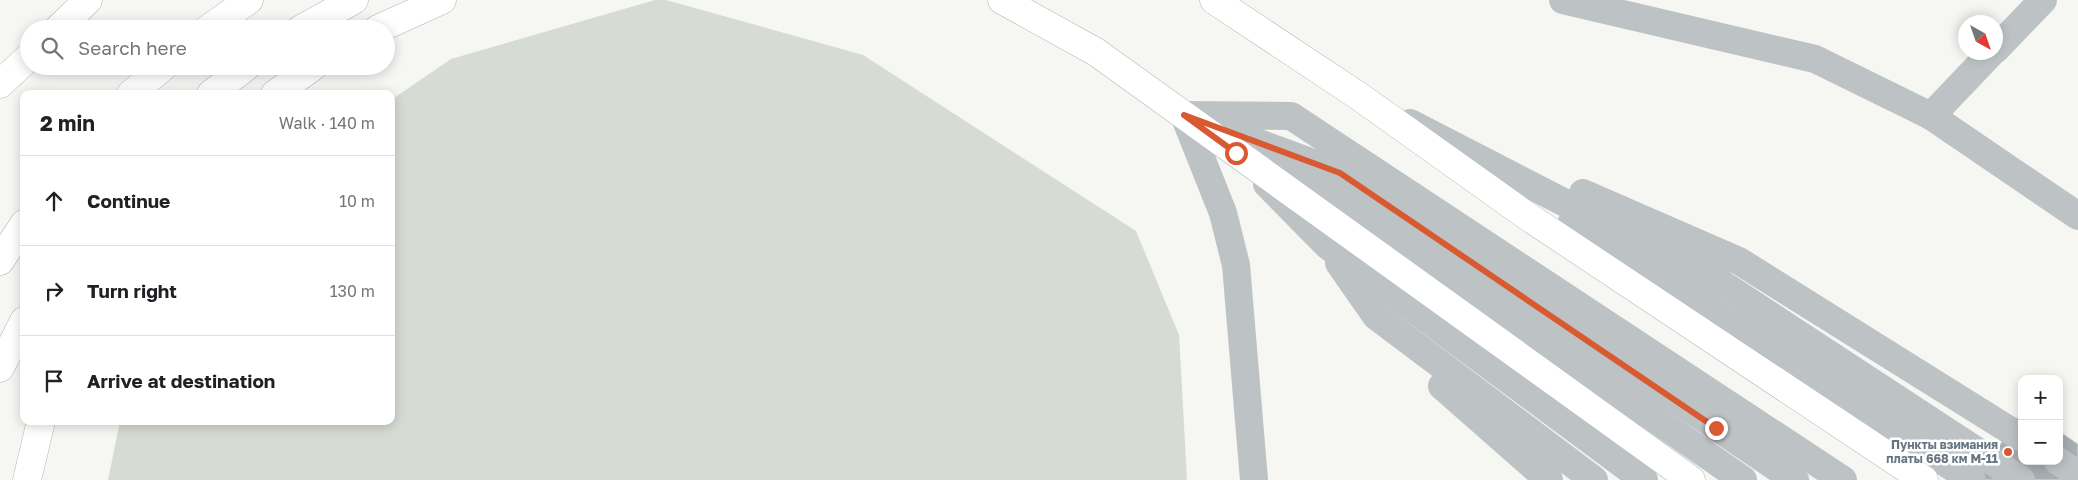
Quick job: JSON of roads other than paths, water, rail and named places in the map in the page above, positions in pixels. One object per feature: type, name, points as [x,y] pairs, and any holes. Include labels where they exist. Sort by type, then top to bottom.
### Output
[{"type":"main road","points":[[67,20],[88,0]]},
{"type":"main road","points":[[221,20],[249,0]]},
{"type":"main road","points":[[317,20],[354,0]]},
{"type":"main road","points":[[395,21],[442,0]]},
{"type":"main road","points":[[1002,0],[1096,52],[1691,480]]},
{"type":"main road","points":[[1214,0],[1360,97],[1527,216],[1924,480]]},
{"type":"main road","points":[[0,84],[20,65]]},
{"type":"main road","points":[[137,90],[154,75]]},
{"type":"main road","points":[[216,90],[235,75]]},
{"type":"main road","points":[[281,90],[301,75]]},
{"type":"main road","points":[[0,262],[20,230]]},
{"type":"main road","points":[[0,368],[20,329]]},
{"type":"main road","points":[[28,480],[41,425]]},
{"type":"street","points":[[1564,0],[1815,59],[1930,116],[2078,216]]},
{"type":"street","points":[[2003,42],[2043,0]]},
{"type":"street","points":[[1930,116],[1984,60]]},
{"type":"street","points":[[1360,97],[1739,261],[2018,435]]},
{"type":"street","points":[[1360,97],[1688,295],[1972,480]]},
{"type":"street","points":[[1360,97],[1719,282],[2021,480]]},
{"type":"street","points":[[1184,115],[1223,213],[1236,265],[1254,480]]},
{"type":"street","points":[[1184,115],[1340,173],[1795,480]]},
{"type":"street","points":[[1184,115],[1291,116],[1843,480]]},
{"type":"street","points":[[1236,153],[1327,245],[1644,480]]},
{"type":"street","points":[[1236,153],[1344,203],[1743,480]]},
{"type":"street","points":[[1327,245],[1401,351],[1549,480]]},
{"type":"street","points":[[1376,316],[1594,480]]},
{"type":"street","points":[[2063,464],[2078,474]]},
{"type":"place","name":"Пункты взимания платы 668 км М-11","points":[[2008,452]]}]
